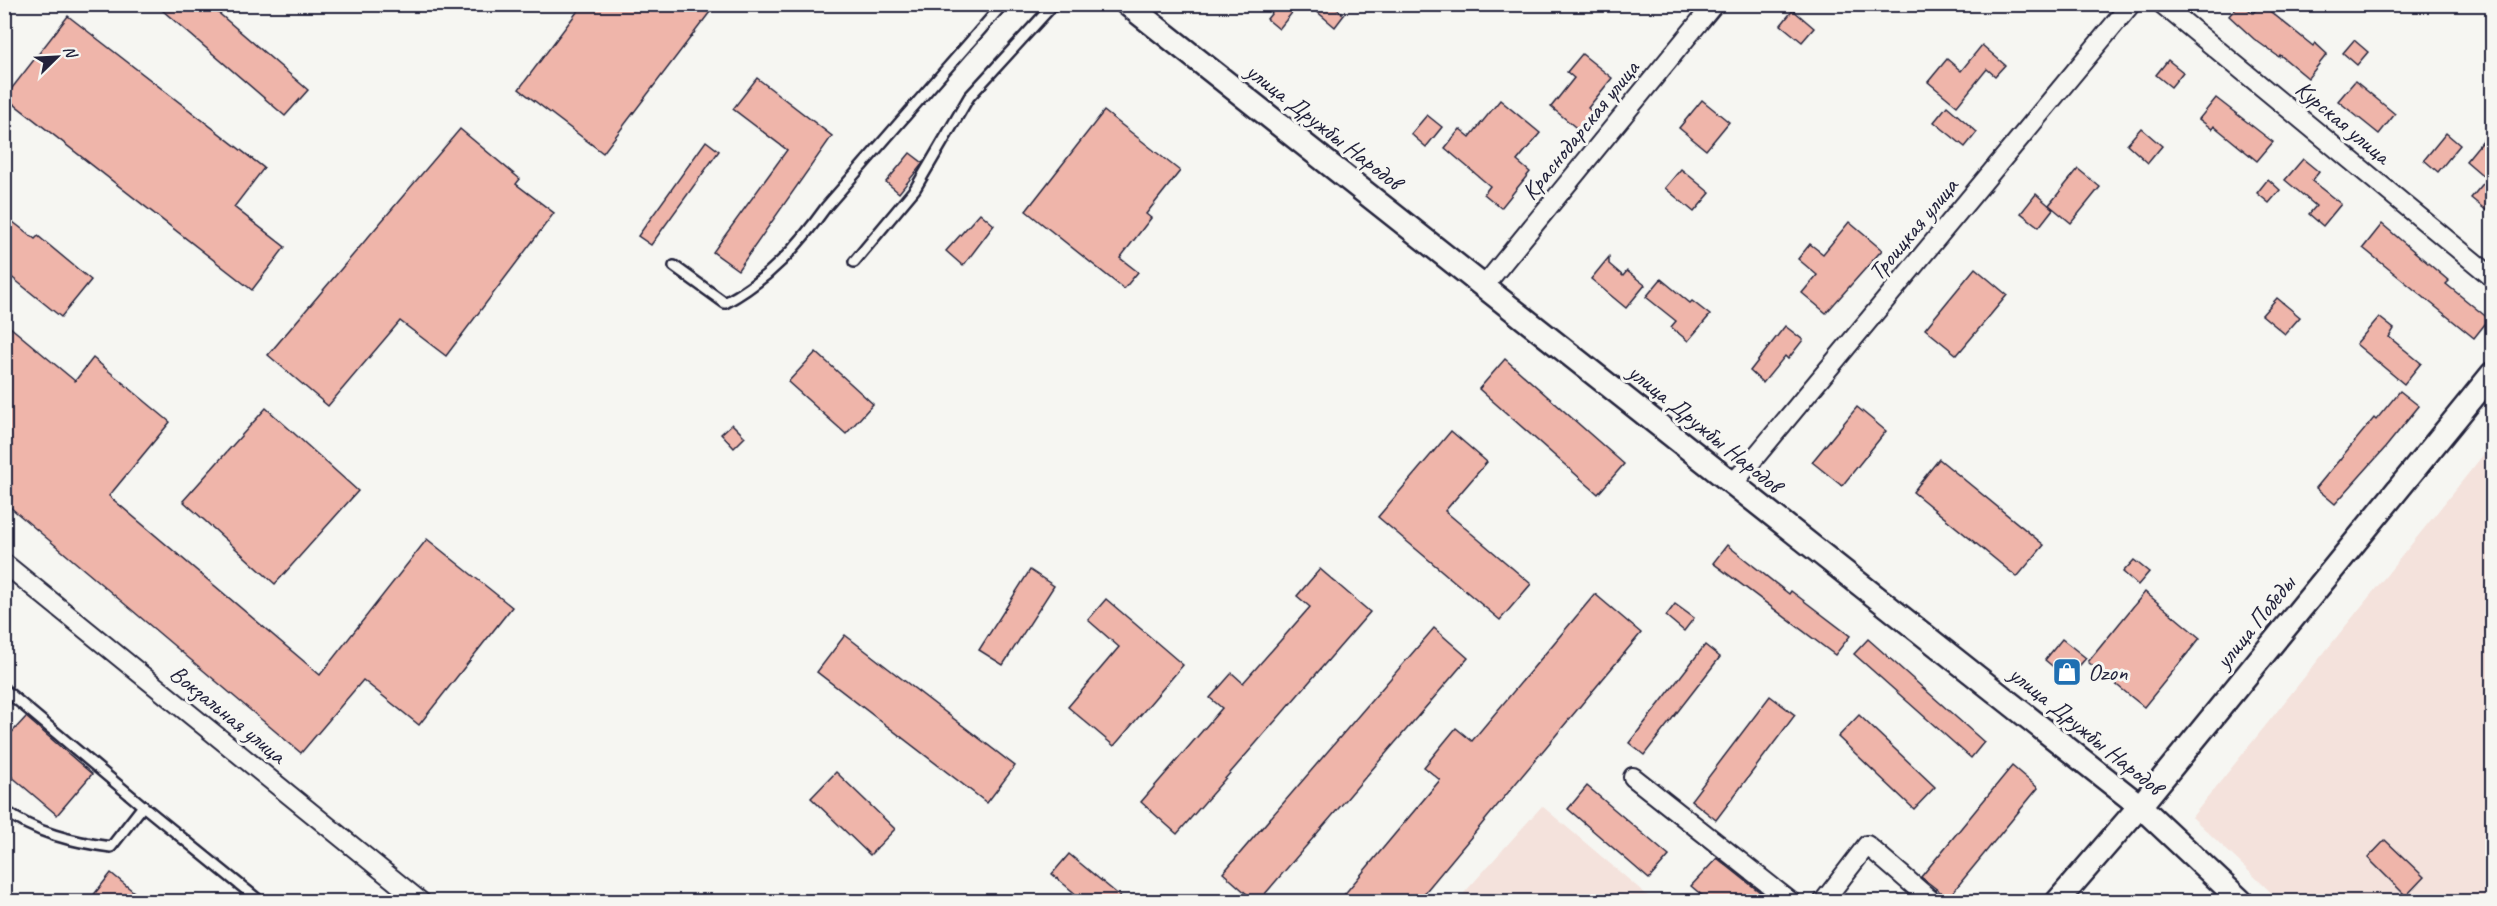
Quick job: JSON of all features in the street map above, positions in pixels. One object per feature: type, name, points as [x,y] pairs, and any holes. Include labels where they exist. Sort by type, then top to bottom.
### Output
[{"type":"street","name":"улица Дружбы Народов","points":[[1127,4],[2140,806],[2242,902]]},
{"type":"street","name":"Краснодарская улица","points":[[1484,286],[1714,4]]},
{"type":"street","name":"Троицкая улица","points":[[1732,485],[2131,4]]},
{"type":"street","name":"Курская улица","points":[[2162,4],[2493,277]]},
{"type":"street","name":"улица Победы","points":[[2057,902],[2140,806],[2493,374]]},
{"type":"street","name":"Вокзальная улица","points":[[4,562],[421,902]]},
{"type":"street","points":[[1633,777],[1791,902]]},
{"type":"street","points":[[1823,902],[1867,845],[1933,902]]},
{"type":"lane","points":[[674,266],[725,303],[748,291],[774,270],[802,240],[826,207],[1003,4]]},
{"type":"lane","points":[[854,262],[915,189],[969,97],[1054,4]]},
{"type":"lane","points":[[4,689],[261,902]]},
{"type":"lane","points":[[4,810],[21,822],[76,843],[111,847],[143,806]]},
{"type":"shaded area","points":[[2492,444],[2492,901],[2280,901],[2192,817]]},
{"type":"shaded area","points":[[1542,806],[1654,901],[1457,901]]},
{"type":"building","points":[[155,4],[208,4],[308,90],[285,116]]},
{"type":"building","points":[[583,4],[716,4],[603,153],[519,89]]},
{"type":"building","points":[[1279,4],[1299,4],[1279,29],[1267,19]]},
{"type":"building","points":[[1308,4],[1331,4],[1344,15],[1335,27]]},
{"type":"building","points":[[2239,4],[2253,13],[2261,4],[2313,46],[2315,43],[2327,54],[2308,78],[2280,55],[2279,57],[2254,39],[2229,16]]},
{"type":"building","points":[[1793,10],[1814,28],[1802,42],[1781,25]]},
{"type":"building","points":[[68,16],[264,168],[234,207],[285,247],[252,290],[5,97]]},
{"type":"building","points":[[2354,40],[2368,52],[2357,65],[2343,53]]},
{"type":"building","points":[[1982,45],[2005,65],[1995,76],[1987,69],[1957,106],[1928,82],[1947,59],[1961,71]]},
{"type":"building","points":[[1582,54],[1612,78],[1588,108],[1595,114],[1580,131],[1551,107],[1574,78],[1567,72]]},
{"type":"building","points":[[2168,60],[2183,72],[2171,87],[2156,75]]},
{"type":"building","points":[[757,78],[832,136],[738,270],[713,252],[787,150],[733,109]]},
{"type":"building","points":[[2355,81],[2395,114],[2379,134],[2338,101]]},
{"type":"building","points":[[2216,98],[2273,142],[2257,161],[2214,126],[2212,129],[2199,119]]},
{"type":"building","points":[[1500,100],[1540,133],[1517,161],[1530,172],[1501,208],[1484,194],[1490,186],[1445,148],[1460,129],[1470,137]]},
{"type":"building","points":[[1702,100],[1729,122],[1706,150],[1679,128]]},
{"type":"building","points":[[1947,106],[1977,132],[1965,147],[1934,122]]},
{"type":"building","points":[[1104,111],[1180,171],[1146,214],[1151,218],[1120,258],[1138,272],[1124,289],[1026,211]]},
{"type":"building","points":[[1427,115],[1442,127],[1426,147],[1411,134]]},
{"type":"building","points":[[2141,128],[2162,146],[2148,163],[2127,144]]},
{"type":"building","points":[[2493,128],[2493,216],[2471,198],[2487,179],[2466,161]]},
{"type":"building","points":[[460,129],[520,179],[516,184],[554,213],[446,356],[400,321],[328,406],[268,355]]},
{"type":"building","points":[[2446,133],[2460,145],[2438,172],[2424,160]]},
{"type":"building","points":[[706,141],[719,151],[651,245],[638,236]]},
{"type":"building","points":[[910,153],[923,163],[899,193],[886,182]]},
{"type":"building","points":[[2303,159],[2319,172],[2312,181],[2341,204],[2323,226],[2309,214],[2316,206],[2285,180]]},
{"type":"building","points":[[1681,169],[1710,193],[1694,212],[1665,188]]},
{"type":"building","points":[[2078,169],[2100,187],[2071,223],[2049,205]]},
{"type":"building","points":[[2268,179],[2280,190],[2269,203],[2257,193]]},
{"type":"building","points":[[2036,194],[2053,209],[2039,227],[2021,213]]},
{"type":"building","points":[[980,213],[994,225],[963,266],[946,251]]},
{"type":"building","points":[[4,215],[35,239],[38,236],[91,280],[61,317],[4,271]]},
{"type":"building","points":[[1849,222],[1882,250],[1826,313],[1802,293],[1817,275],[1798,259],[1810,244],[1823,254]]},
{"type":"building","points":[[2382,224],[2449,281],[2446,284],[2489,319],[2474,338],[2363,248]]},
{"type":"building","points":[[1609,257],[1609,264],[1623,276],[1627,271],[1645,285],[1626,308],[1591,279]]},
{"type":"building","points":[[1975,268],[2007,295],[1957,355],[1925,329]]},
{"type":"building","points":[[1661,279],[1690,303],[1692,301],[1710,315],[1688,341],[1671,327],[1676,321],[1646,297]]},
{"type":"building","points":[[2277,298],[2300,317],[2285,334],[2262,315]]},
{"type":"building","points":[[2379,317],[2394,329],[2389,337],[2421,363],[2404,384],[2356,344]]},
{"type":"building","points":[[4,322],[75,381],[93,358],[170,422],[109,496],[320,675],[427,539],[512,607],[419,725],[363,680],[301,753],[4,502]]},
{"type":"building","points":[[1785,326],[1803,340],[1788,359],[1785,356],[1763,383],[1750,371]]},
{"type":"building","points":[[816,352],[873,404],[846,434],[788,382]]},
{"type":"building","points":[[1505,359],[1624,464],[1598,494],[1479,389]]},
{"type":"building","points":[[2400,391],[2419,406],[2335,504],[2316,488],[2374,418],[2376,420]]},
{"type":"building","points":[[1857,407],[1886,431],[1842,486],[1812,462]]},
{"type":"building","points":[[266,408],[358,491],[275,584],[183,501]]},
{"type":"building","points":[[732,424],[745,437],[734,448],[721,434]]},
{"type":"building","points":[[1451,431],[1487,462],[1445,511],[1531,584],[1500,620],[1378,517]]},
{"type":"building","points":[[1939,459],[2044,545],[2017,577],[1913,492]]},
{"type":"building","points":[[1727,545],[1789,594],[1791,591],[1850,636],[1835,655],[1713,563]]},
{"type":"building","points":[[2134,560],[2149,572],[2138,585],[2123,572]]},
{"type":"building","points":[[1320,569],[1370,612],[1177,834],[1141,802],[1222,708],[1210,698],[1232,673],[1243,683],[1310,607],[1297,596]]},
{"type":"building","points":[[1030,570],[1054,586],[1003,665],[979,650]]},
{"type":"building","points":[[2145,592],[2200,638],[2144,707],[2088,662]]},
{"type":"building","points":[[1595,594],[1641,633],[1417,902],[1338,902],[1440,780],[1424,767],[1456,728],[1472,741]]},
{"type":"building","points":[[1106,599],[1183,665],[1114,746],[1068,707],[1119,647],[1088,620]]},
{"type":"building","points":[[1675,604],[1694,618],[1684,631],[1666,616]]},
{"type":"building","points":[[1434,628],[1468,658],[1256,902],[1223,873]]},
{"type":"building","points":[[845,635],[1015,766],[987,803],[817,672]]},
{"type":"building","points":[[1868,639],[1984,742],[1971,758],[1854,654]]},
{"type":"building","points":[[2062,639],[2086,658],[2068,679],[2045,660]]},
{"type":"building","points":[[1705,645],[1720,657],[1644,755],[1629,743]]},
{"type":"building","points":[[1770,696],[1795,715],[1716,820],[1691,800]]},
{"type":"building","points":[[1859,715],[1935,787],[1914,809],[1838,737]]},
{"type":"building","points":[[26,717],[92,774],[57,815],[4,770],[4,741]]},
{"type":"building","points":[[2012,766],[2038,788],[1948,898],[1921,877]]},
{"type":"building","points":[[836,772],[895,829],[870,855],[811,798]]},
{"type":"building","points":[[1587,786],[1669,856],[1649,879],[1568,809]]},
{"type":"building","points":[[2385,840],[2424,877],[2406,896],[2368,858]]},
{"type":"building","points":[[1069,854],[1127,902],[1085,902],[1052,874]]},
{"type":"building","points":[[1717,858],[1772,902],[1710,902],[1691,886]]},
{"type":"building","points":[[111,873],[146,902],[88,902]]},
{"type":"place","name":"Ozon","points":[[2067,672]]}]
